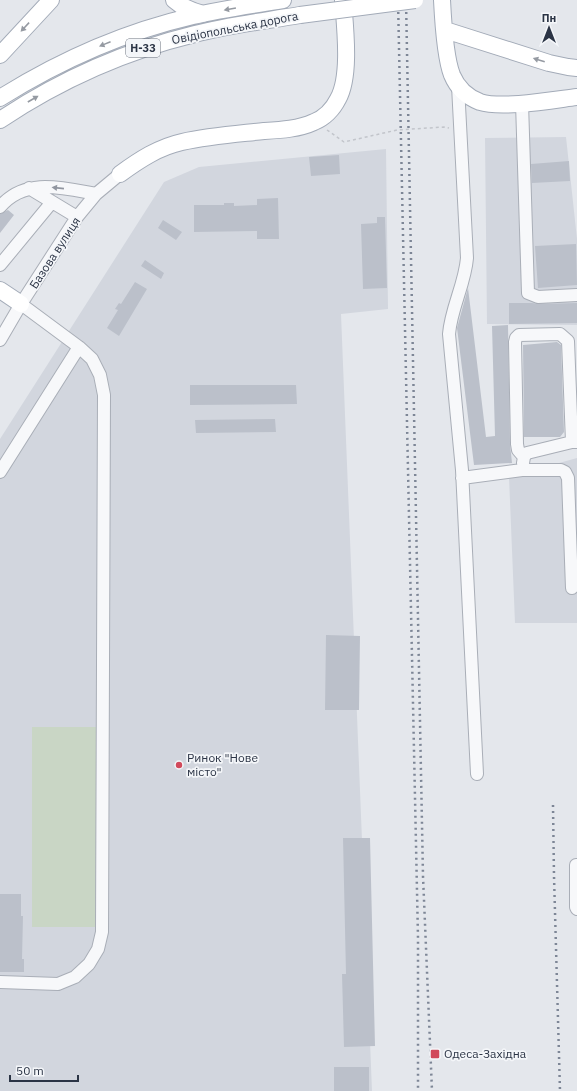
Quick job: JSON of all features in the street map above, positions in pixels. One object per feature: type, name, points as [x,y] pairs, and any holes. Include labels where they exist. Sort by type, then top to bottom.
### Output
[{"type":"main road","points":[[0,55],[51,0]]},
{"type":"main road","points":[[174,0],[192,12],[203,14]]},
{"type":"main road","name":"Овідіопольська дорога","points":[[0,98],[56,66],[101,45],[147,29],[203,14],[282,0]]},
{"type":"main road","points":[[120,174],[141,159],[181,142],[217,136],[297,128],[315,122],[329,112],[339,99],[344,85],[346,70],[343,0]]},
{"type":"main road","points":[[345,36],[348,0]]},
{"type":"main road","name":"Овідіопольська дорога","points":[[0,120],[25,103],[64,81],[130,53],[196,33],[300,15],[414,0]]},
{"type":"main road","points":[[442,0],[448,62],[452,75],[458,86],[466,94],[480,102],[490,104],[522,103],[577,97]]},
{"type":"main road","points":[[445,30],[549,63],[577,68]]},
{"type":"main road","points":[[0,290],[21,304]]},
{"type":"street","points":[[458,86],[467,258],[466,271],[450,322],[449,334],[462,478],[477,774]]},
{"type":"street","points":[[522,103],[528,293],[538,297],[577,295]]},
{"type":"street","name":"Базова вулиця","points":[[0,340],[21,304],[77,217],[96,194],[120,174]]},
{"type":"street","points":[[0,207],[6,200],[29,188],[45,186],[96,194]]},
{"type":"street","points":[[29,188],[77,217]]},
{"type":"street","points":[[0,265],[52,202]]},
{"type":"street","points":[[0,982],[58,984],[75,977],[89,964],[98,949],[102,932],[104,402],[100,375],[92,360],[80,347],[21,304]]},
{"type":"street","points":[[522,470],[524,457],[527,453],[574,442],[568,341],[560,334],[519,335],[516,338],[517,444],[518,450],[524,457]]},
{"type":"street","points":[[0,472],[80,347]]},
{"type":"street","points":[[462,478],[522,470],[561,470],[565,472],[568,478],[572,588]]},
{"type":"street","points":[[577,864],[577,909]]},
{"type":"path","points":[[315,122],[344,142],[401,129],[444,127],[460,132]]},
{"type":"shaded area","points":[[566,137],[577,239],[577,325],[487,324],[485,138]]},
{"type":"shaded area","name":"Ринок \"Нове місто\"","points":[[386,149],[388,309],[341,314],[372,1091],[0,1091],[0,439],[164,182],[199,167]]},
{"type":"shaded area","points":[[577,458],[577,623],[515,623],[509,477]]},
{"type":"green space","points":[[32,727],[97,727],[97,927],[32,927]]},
{"type":"building","points":[[339,155],[340,174],[311,176],[309,157]]},
{"type":"building","points":[[569,161],[570,181],[532,183],[531,164]]},
{"type":"building","points":[[278,198],[279,239],[257,239],[257,231],[194,232],[194,205],[224,205],[224,203],[234,203],[234,206],[257,205],[257,199]]},
{"type":"building","points":[[8,210],[14,215],[0,233],[0,214]]},
{"type":"building","points":[[377,217],[385,217],[387,288],[363,289],[361,224],[377,223]]},
{"type":"building","points":[[163,220],[182,232],[176,240],[158,228]]},
{"type":"building","points":[[576,244],[577,285],[538,288],[535,246]]},
{"type":"building","points":[[145,260],[164,273],[161,279],[141,266]]},
{"type":"building","points":[[135,282],[147,289],[119,336],[107,328],[118,310],[115,309],[119,303],[121,304]]},
{"type":"building","points":[[468,288],[486,437],[495,436],[492,326],[508,325],[510,444],[512,463],[474,465],[457,328]]},
{"type":"building","points":[[509,303],[577,303],[577,323],[509,324]]},
{"type":"building","points":[[557,342],[561,345],[564,432],[560,437],[524,437],[523,345]]},
{"type":"building","points":[[190,385],[296,385],[297,404],[190,405]]},
{"type":"building","points":[[275,419],[276,432],[196,433],[195,420]]},
{"type":"building","points":[[326,635],[360,636],[359,710],[325,710]]},
{"type":"building","points":[[343,838],[370,838],[375,1046],[344,1047],[342,974],[346,974]]},
{"type":"building","points":[[0,894],[21,894],[21,916],[23,916],[22,959],[24,959],[24,972],[0,972]]},
{"type":"building","points":[[334,1067],[369,1067],[369,1091],[334,1091]]},
{"type":"railway","points":[[398,0],[418,938],[418,1091]]},
{"type":"railway","points":[[406,0],[423,876],[432,1091]]},
{"type":"railway","points":[[553,805],[560,1091]]},
{"type":"place","name":"Ринок \"Нове місто\"","points":[[179,765]]},
{"type":"place","name":"Одеса-Західна","points":[[435,1054]]}]
